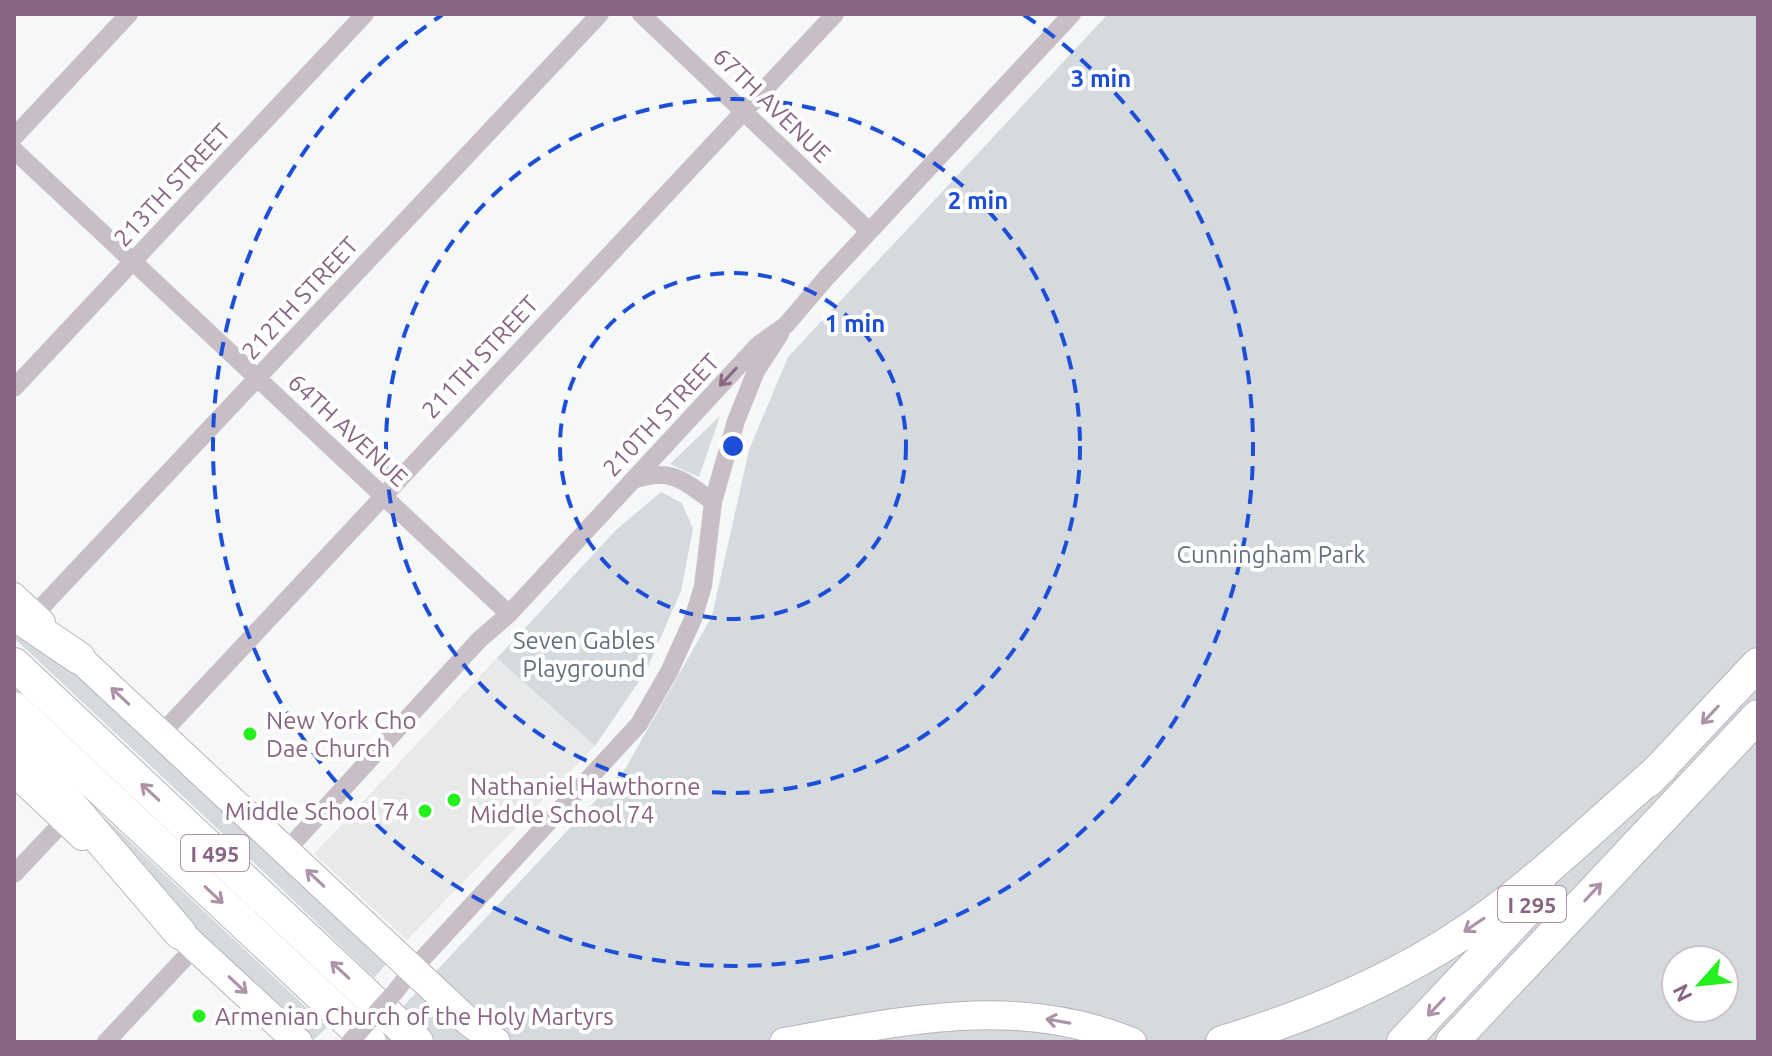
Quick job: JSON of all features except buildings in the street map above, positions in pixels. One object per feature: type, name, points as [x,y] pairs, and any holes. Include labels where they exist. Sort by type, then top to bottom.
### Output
[{"type":"highway","points":[[24,614],[79,658]]},
{"type":"highway","name":"I 495","points":[[14,664],[417,1042]]},
{"type":"highway","name":"I 295","points":[[1403,1042],[1758,664]]},
{"type":"highway","name":"I 495","points":[[14,708],[370,1042]]},
{"type":"highway","name":"I 295","points":[[1452,1042],[1758,716]]},
{"type":"highway","points":[[14,744],[188,939]]},
{"type":"highway","points":[[1222,1042],[1342,998],[1460,935],[1529,884],[1662,767]]},
{"type":"highway","points":[[1468,1042],[1540,948]]},
{"type":"main road","points":[[14,595],[24,614]]},
{"type":"main road","points":[[79,658],[469,1022],[496,1042]]},
{"type":"main road","points":[[14,774],[298,1042]]},
{"type":"main road","points":[[784,1042],[924,1018],[977,1014],[1049,1019],[1132,1042]]},
{"type":"street","points":[[14,137],[129,14]]},
{"type":"street","name":"213TH STREET","points":[[14,388],[365,14]]},
{"type":"street","name":"212TH STREET","points":[[24,614],[258,378],[600,14]]},
{"type":"street","name":"67TH AVENUE","points":[[641,14],[869,231]]},
{"type":"street","name":"211TH STREET","points":[[161,734],[835,14]]},
{"type":"street","name":"210TH STREET","points":[[286,851],[479,640],[509,614],[758,345],[786,325],[869,231],[1072,14]]},
{"type":"street","name":"64TH AVENUE","points":[[14,150],[509,614]]},
{"type":"street","points":[[350,1042],[414,968],[639,724],[669,672],[693,619],[703,586],[713,502],[736,421],[756,371],[786,325]]},
{"type":"street","points":[[633,480],[660,473],[684,481],[713,502]]},
{"type":"street","points":[[14,874],[64,821]]},
{"type":"street","points":[[106,1042],[188,939]]},
{"type":"shaded area","name":"Nathaniel Hawthorne Middle School 74","points":[[497,658],[595,746],[407,940],[314,854]]},
{"type":"green space","name":"Cunningham Park","points":[[1108,14],[1758,14],[1758,1042],[370,1042],[625,769],[712,616],[749,450],[788,357]]},
{"type":"green space","points":[[720,416],[699,477],[670,464]]},
{"type":"green space","name":"Seven Gables Playground","points":[[661,492],[682,503],[693,529],[681,591],[646,671],[595,746],[497,658],[616,530]]},
{"type":"green space","points":[[14,623],[55,652],[387,963],[374,978],[14,638]]},
{"type":"green space","points":[[41,758],[327,1027],[314,1040],[219,952],[167,899]]},
{"type":"place","name":"New York Cho Dae Church","points":[[250,734]]},
{"type":"place","name":"Nathaniel Hawthorne Middle School 74","points":[[454,800]]},
{"type":"place","name":"Middle School 74","points":[[425,811]]},
{"type":"place","name":"Armenian Church of the Holy Martyrs","points":[[199,1016]]}]
